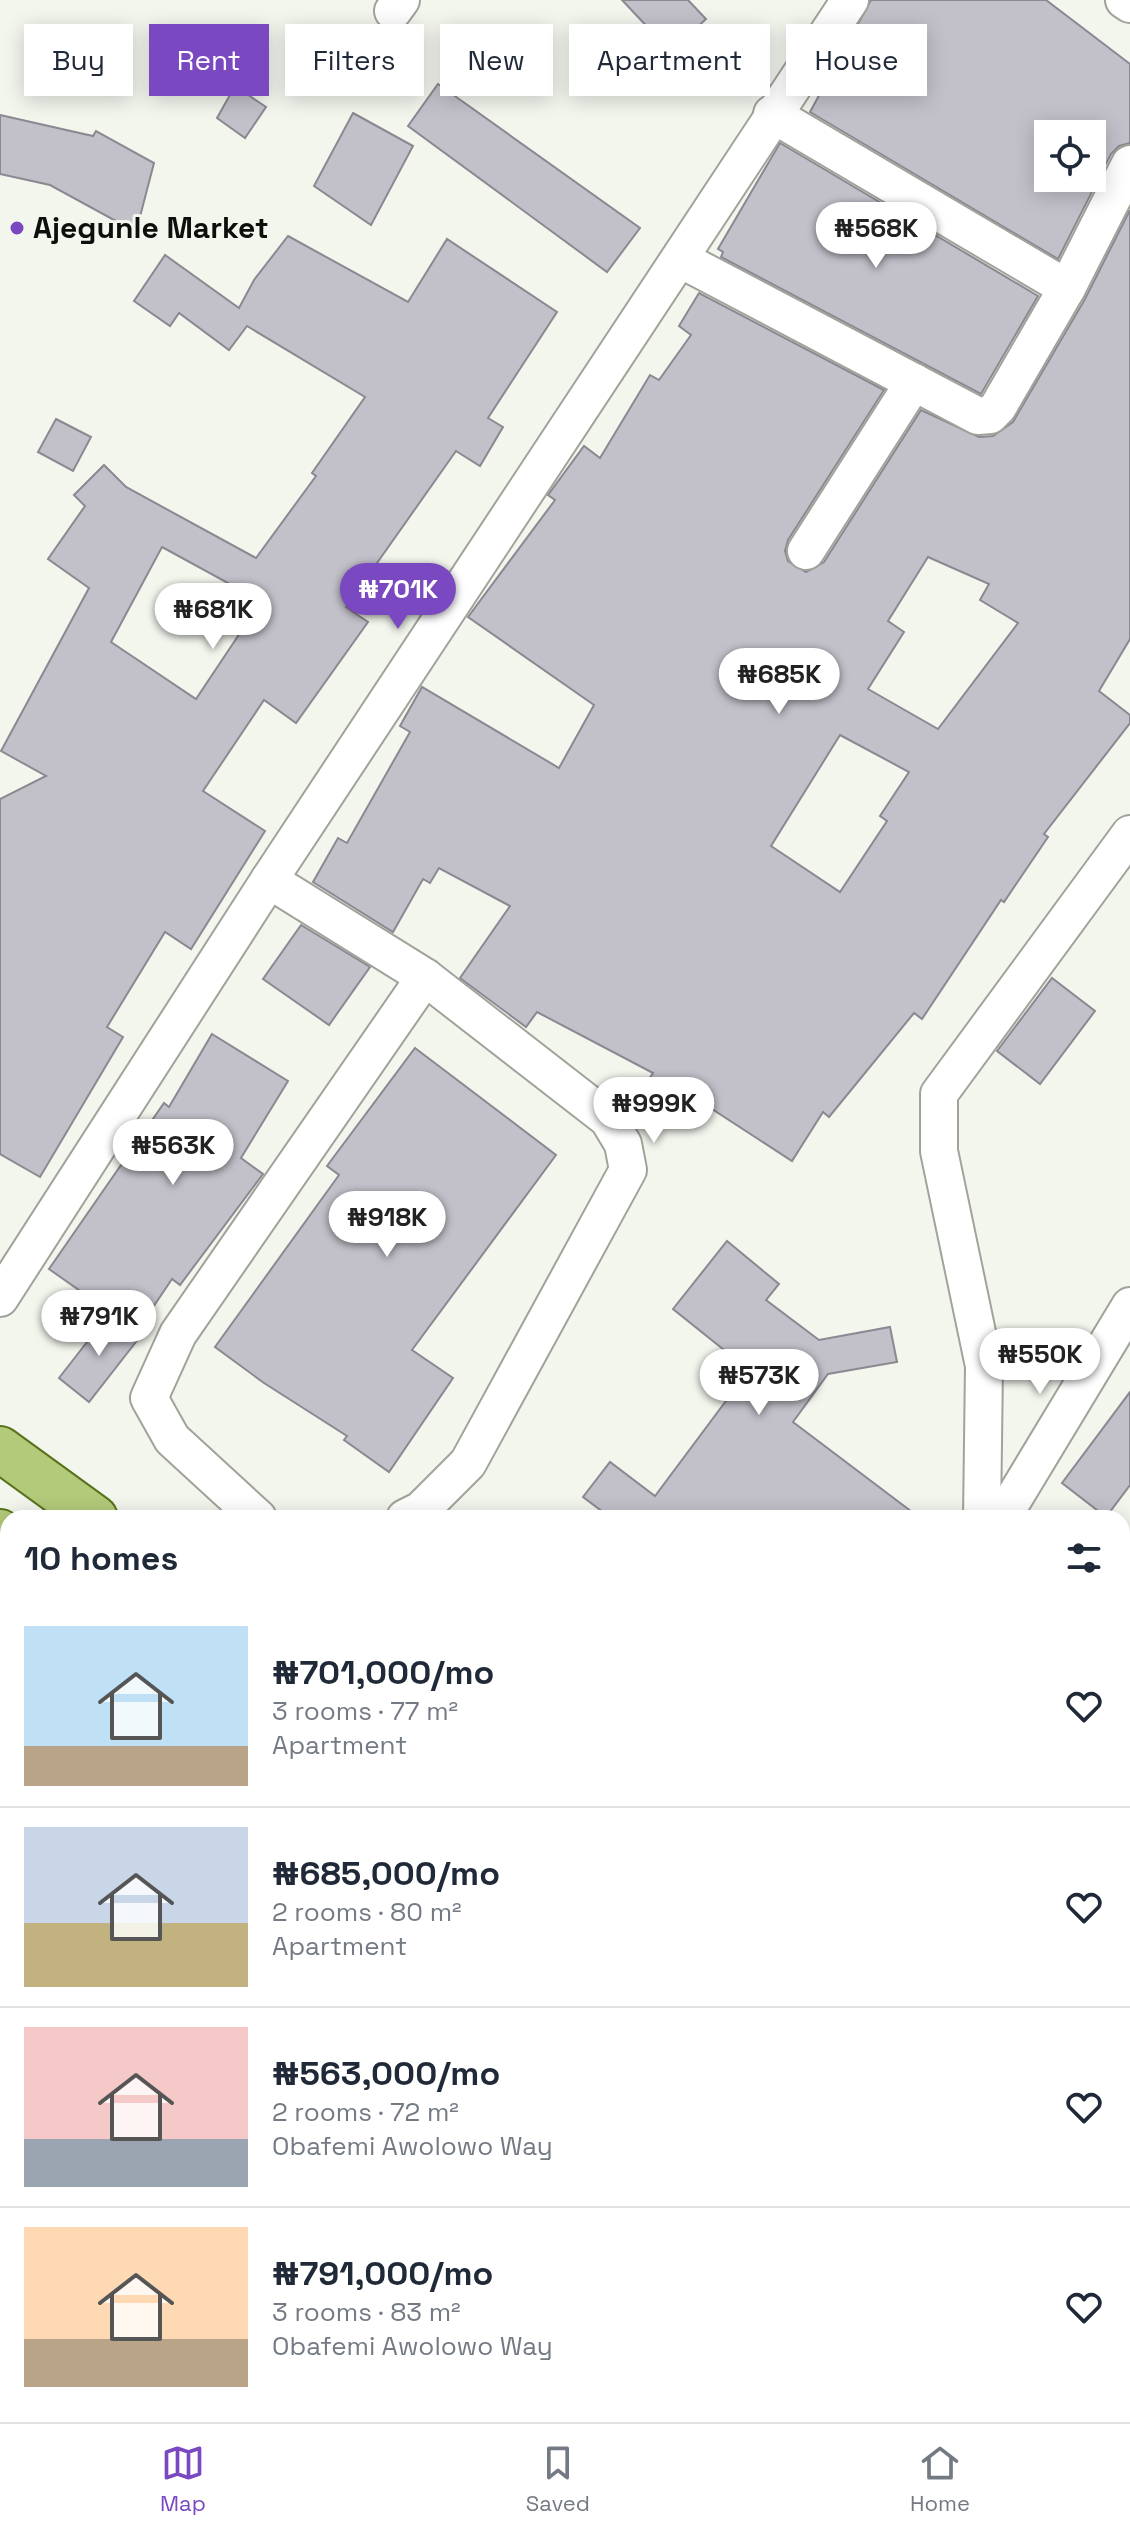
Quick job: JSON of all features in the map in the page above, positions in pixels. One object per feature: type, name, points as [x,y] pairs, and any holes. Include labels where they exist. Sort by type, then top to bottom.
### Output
[{"type":"main road","points":[[0,1449],[84,1510]]},
{"type":"street","points":[[0,1298],[269,880],[682,260],[772,114],[850,0]]},
{"type":"street","points":[[1124,0],[1130,4]]},
{"type":"street","points":[[772,114],[1067,288]]},
{"type":"street","points":[[682,260],[978,416],[990,415],[998,407],[1067,288],[1130,164]]},
{"type":"street","points":[[806,551],[914,382]]},
{"type":"street","points":[[982,1510],[984,1366],[939,1151],[939,1094],[1130,834]]},
{"type":"street","points":[[269,880],[425,977],[608,1119],[623,1144],[628,1170],[468,1463],[421,1510]]},
{"type":"street","points":[[249,1510],[172,1439],[149,1398],[178,1334],[425,977]]},
{"type":"street","points":[[1007,1510],[1130,1306]]},
{"type":"building","points":[[622,0],[688,0],[706,19],[701,24],[645,24]]},
{"type":"building","points":[[871,0],[1046,0],[1130,64],[1130,143],[1119,146],[1106,164],[1106,120],[1034,120],[1034,192],[1092,192],[1058,259],[810,112],[819,96],[927,96],[927,24],[858,24]]},
{"type":"building","points":[[438,84],[440,96],[455,96],[640,228],[607,272],[408,126]]},
{"type":"building","points":[[229,96],[250,96],[266,107],[245,138],[217,118]]},
{"type":"building","points":[[353,113],[413,146],[371,225],[314,186]]},
{"type":"building","points":[[0,115],[93,136],[96,131],[154,163],[136,232],[50,185],[0,174]]},
{"type":"building","points":[[780,143],[1038,296],[981,394],[721,257],[723,252],[718,249]]},
{"type":"building","points":[[1130,210],[1130,639],[1099,691],[1130,715],[1130,723],[1044,834],[1048,837],[1004,902],[1001,900],[922,1019],[914,1013],[829,1117],[823,1112],[792,1161],[698,1100],[688,1116],[644,1087],[653,1073],[537,1012],[526,1027],[460,978],[510,906],[439,868],[430,883],[423,879],[393,932],[313,882],[338,838],[347,843],[410,732],[400,726],[422,687],[559,768],[594,705],[468,617],[555,500],[548,495],[584,446],[600,458],[650,375],[659,380],[691,335],[679,326],[699,293],[884,390],[788,540],[785,551],[788,561],[806,572],[824,562],[921,410],[979,437],[993,436],[1013,422],[1085,299]],"holes":[[[928,557],[989,584],[980,600],[1018,623],[938,729],[868,689],[904,632],[888,621]],[[840,735],[909,772],[880,816],[887,821],[840,892],[771,846]]]},
{"type":"building","points":[[288,236],[408,302],[447,239],[557,312],[488,418],[503,427],[480,466],[456,451],[346,607],[368,622],[296,723],[264,700],[203,791],[265,831],[191,949],[165,932],[107,1027],[123,1037],[40,1177],[0,1154],[0,799],[46,776],[1,751],[89,588],[48,559],[85,506],[74,495],[104,465],[126,487],[256,558],[316,476],[312,473],[365,397],[247,326],[229,350],[179,313],[170,326],[134,301],[165,255],[239,308],[254,280]],"holes":[[[162,547],[250,595],[232,617],[244,627],[196,699],[111,642]]]},
{"type":"building","points":[[56,419],[91,437],[73,471],[38,452]]},
{"type":"building","points":[[301,925],[370,967],[329,1025],[263,979]]},
{"type":"building","points":[[1052,978],[1095,1011],[1040,1084],[997,1051]]},
{"type":"building","points":[[212,1034],[288,1081],[241,1158],[263,1174],[180,1285],[172,1279],[137,1331],[49,1269],[164,1103],[169,1107]]},
{"type":"building","points":[[415,1048],[556,1155],[412,1350],[453,1378],[389,1472],[344,1440],[347,1436],[264,1383],[215,1347],[339,1175],[327,1166]]},
{"type":"building","points":[[727,1241],[779,1284],[766,1300],[819,1340],[890,1327],[897,1362],[828,1374],[793,1422],[909,1510],[600,1510],[583,1497],[610,1462],[655,1496],[749,1370],[673,1309]]},
{"type":"building","points":[[109,1314],[139,1338],[89,1402],[59,1378]]},
{"type":"building","points":[[1130,1392],[1130,1485],[1111,1510],[1097,1510],[1062,1483]]},
{"type":"place","name":"Ajegunle Market","points":[[17,228]]}]
